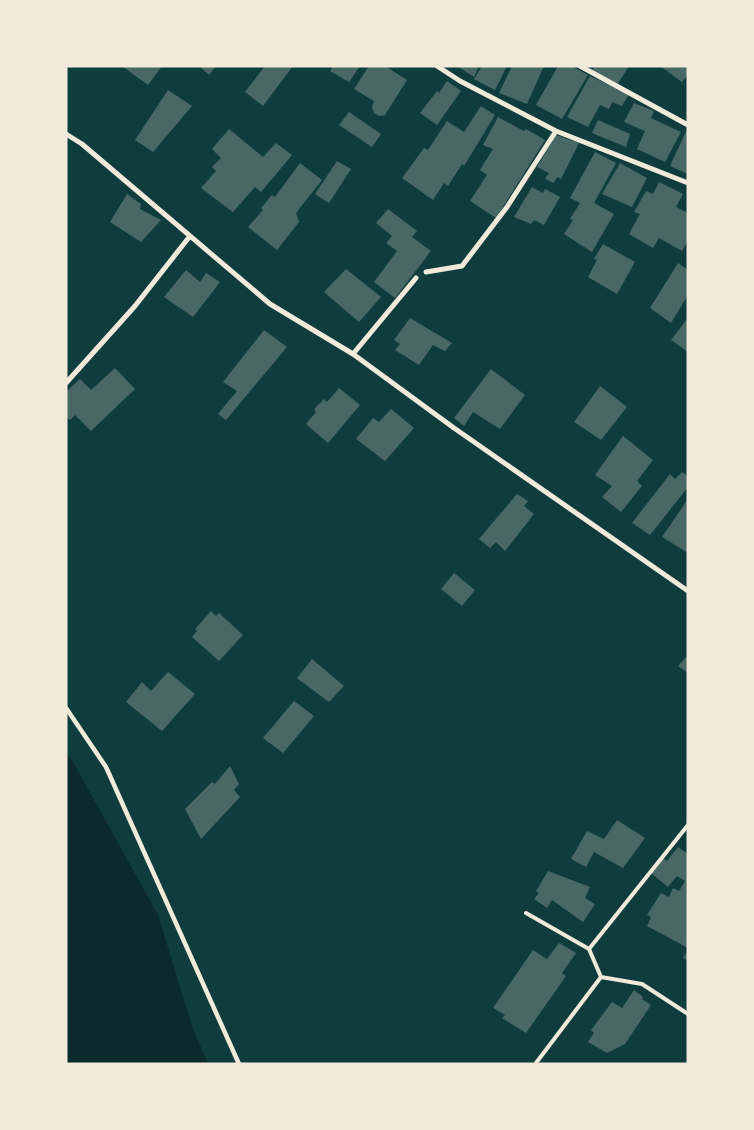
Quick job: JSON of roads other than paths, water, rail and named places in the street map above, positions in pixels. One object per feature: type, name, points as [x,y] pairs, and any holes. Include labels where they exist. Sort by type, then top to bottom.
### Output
[{"type":"street","points":[[437,66],[460,81],[556,131],[688,182]]},
{"type":"street","points":[[580,66],[688,125]]},
{"type":"street","points":[[426,272],[462,266],[507,207],[556,131]]},
{"type":"street","points":[[66,134],[82,144],[270,304],[353,354],[454,428],[688,591]]},
{"type":"street","points":[[66,383],[135,306],[190,236]]},
{"type":"street","points":[[353,354],[416,278]]},
{"type":"street","points":[[66,708],[106,767],[239,1064]]},
{"type":"lane","points":[[589,949],[688,825]]},
{"type":"lane","points":[[526,913],[589,949],[601,977]]},
{"type":"lane","points":[[601,977],[642,984],[688,1014]]},
{"type":"lane","points":[[536,1064],[601,977]]},
{"type":"water","points":[[66,753],[72,760],[158,915],[192,1026],[208,1064],[66,1064]]}]
